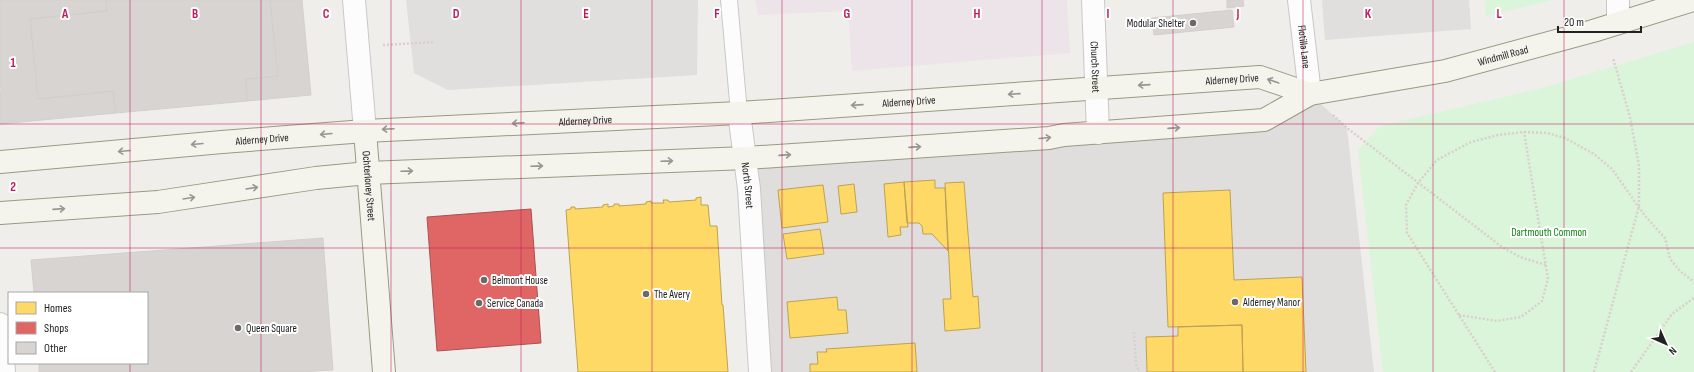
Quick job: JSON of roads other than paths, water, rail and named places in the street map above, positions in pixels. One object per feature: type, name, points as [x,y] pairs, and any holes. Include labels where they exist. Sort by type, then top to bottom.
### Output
[{"type":"main road","name":"Windmill Road","points":[[1310,94],[1446,71],[1618,23],[1693,0]]},
{"type":"main road","name":"Alderney Drive","points":[[0,162],[215,142],[365,131],[740,113],[1260,77],[1310,94]]},
{"type":"main road","points":[[0,213],[158,202],[316,178],[368,173],[746,158],[1041,139],[1264,120],[1310,94]]},
{"type":"main road","name":"Ochterloney Street","points":[[365,131],[384,372]]},
{"type":"street","name":"Ochterloney Street","points":[[354,0],[365,131]]},
{"type":"street","name":"Church Street","points":[[1093,0],[1098,133]]},
{"type":"street","name":"Flotilla Lane","points":[[1299,0],[1310,94]]},
{"type":"street","points":[[1618,0],[1618,23]]},
{"type":"street","name":"North Street","points":[[740,113],[746,158],[760,372]]},
{"type":"street","points":[[0,324],[4,372]]},
{"type":"lane","name":"North Street","points":[[729,0],[740,113]]},
{"type":"place","name":"Modular Shelter","points":[[1193,23]]},
{"type":"place","name":"Belmont House","points":[[484,280]]},
{"type":"place","name":"The Avery","points":[[646,294]]},
{"type":"place","name":"Alderney Manor","points":[[1235,302]]},
{"type":"place","name":"Service Canada","points":[[479,303]]},
{"type":"place","name":"Queen Square","points":[[238,328]]},
{"type":"park label","name":"Dartmouth Common","points":[[1549,232]]}]
